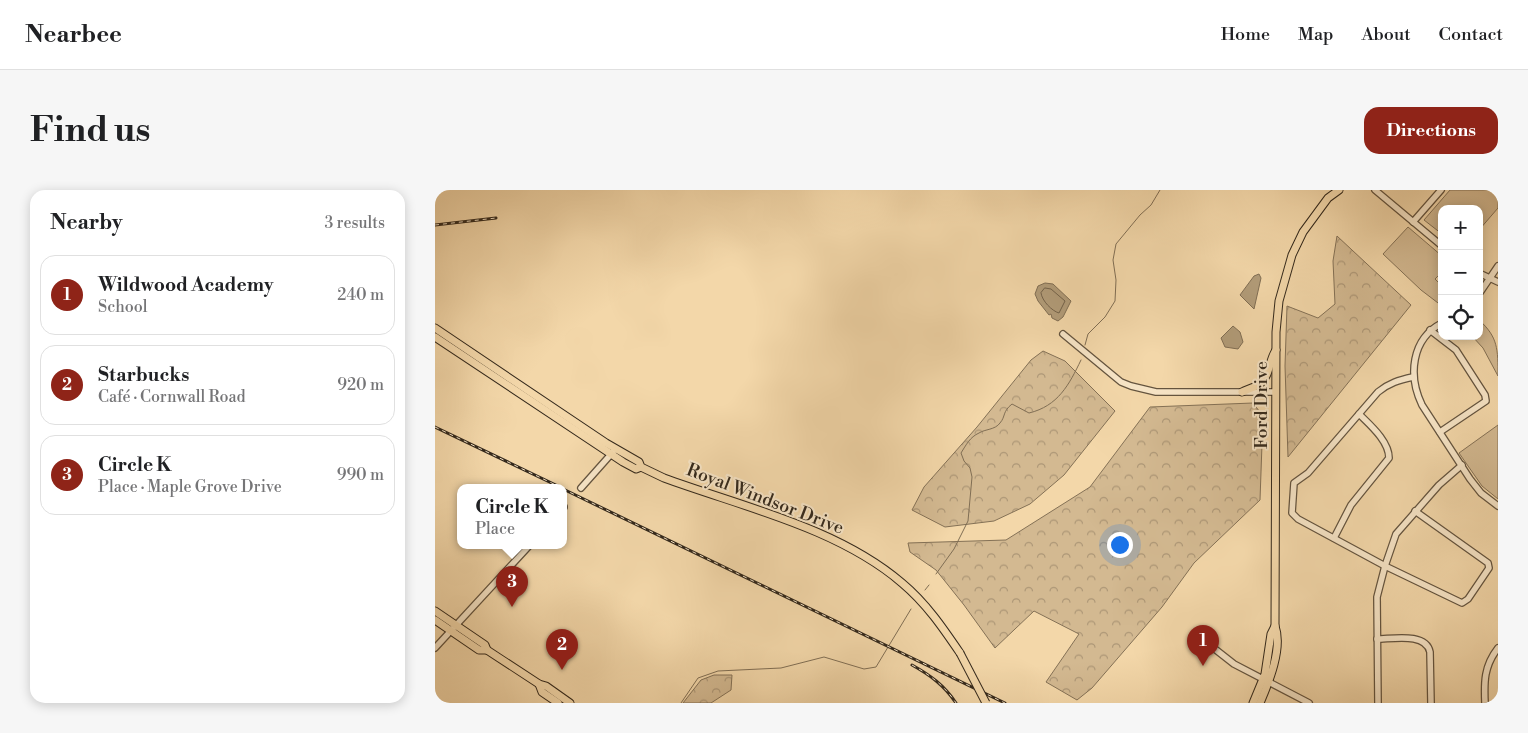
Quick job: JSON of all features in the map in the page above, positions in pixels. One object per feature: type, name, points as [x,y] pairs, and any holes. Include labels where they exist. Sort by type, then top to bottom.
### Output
[{"type":"main road","points":[[1329,198],[1330,190]]},
{"type":"main road","name":"Ford Drive","points":[[1260,703],[1271,634],[1275,626],[1275,332],[1279,300],[1292,255],[1303,232],[1329,198],[1339,190]]},
{"type":"main road","name":"Royal Windsor Drive","points":[[435,328],[636,468],[641,467],[669,480],[811,529],[866,556],[902,583],[933,615],[960,653],[986,703]]},
{"type":"main road","name":"Royal Windsor Drive","points":[[435,337],[613,452]]},
{"type":"main road","points":[[1243,392],[1260,384],[1267,376],[1271,358],[1276,350]]},
{"type":"main road","points":[[435,611],[479,650],[487,650],[570,703]]},
{"type":"main road","points":[[435,620],[455,628]]},
{"type":"main road","name":"Ford Drive","points":[[1253,703],[1265,681]]},
{"type":"main road","points":[[539,684],[542,692],[558,703]]},
{"type":"street","points":[[1375,190],[1438,243]]},
{"type":"street","points":[[1413,222],[1441,190]]},
{"type":"street","points":[[1483,289],[1498,266]]},
{"type":"street","points":[[1483,275],[1498,282]]},
{"type":"street","points":[[1438,325],[1430,330],[1418,348],[1413,365],[1413,378],[1417,394],[1421,405],[1481,493],[1498,506]]},
{"type":"street","points":[[1430,330],[1456,350],[1485,395],[1486,401],[1440,432]]},
{"type":"street","points":[[1063,334],[1121,382],[1131,386],[1156,392],[1276,392]]},
{"type":"street","points":[[1413,378],[1397,380],[1378,392],[1308,473],[1296,480],[1292,487],[1292,513],[1295,517],[1385,566],[1462,603],[1468,599],[1489,568],[1488,563],[1415,511]]},
{"type":"street","points":[[1333,538],[1351,504],[1389,458],[1387,448],[1375,431],[1359,414]]},
{"type":"street","points":[[581,488],[613,452]]},
{"type":"street","points":[[1378,703],[1377,597],[1396,534],[1439,485],[1462,465]]},
{"type":"street","points":[[435,648],[526,549]]},
{"type":"street","points":[[1197,635],[1233,664],[1309,703]]},
{"type":"street","points":[[1377,639],[1410,638],[1421,641],[1429,647],[1431,703]]},
{"type":"street","points":[[1485,703],[1484,679],[1487,667],[1495,657],[1498,648]]},
{"type":"green space","points":[[1450,190],[1498,190],[1498,208],[1483,225],[1483,205],[1438,205],[1438,231],[1424,220]]},
{"type":"green space","points":[[1408,227],[1438,253],[1438,276],[1435,279],[1438,282],[1438,303],[1421,290],[1383,254]]},
{"type":"green space","points":[[1337,236],[1411,305],[1288,457],[1285,366],[1287,306],[1318,318],[1335,304],[1333,261]]},
{"type":"green space","points":[[1483,324],[1490,332],[1496,344],[1498,376],[1483,348],[1476,340],[1483,340]]},
{"type":"green space","points":[[1043,351],[1065,361],[1115,411],[1064,475],[1030,504],[994,521],[945,527],[912,510],[924,487],[977,427],[1031,360]]},
{"type":"green space","points":[[1253,403],[1263,416],[1260,500],[1194,563],[1162,607],[1092,688],[1077,700],[1046,682],[1079,634],[1034,611],[995,648],[936,570],[910,552],[908,543],[1006,540],[1090,487],[1150,407]]},
{"type":"green space","points":[[1498,425],[1498,499],[1482,486],[1459,453]]},
{"type":"green space","points":[[714,675],[732,675],[731,690],[711,703],[683,703],[701,680]]},
{"type":"water","points":[[1259,274],[1261,278],[1254,309],[1240,295],[1254,276]]},
{"type":"water","points":[[1045,283],[1053,284],[1071,301],[1063,317],[1058,321],[1052,318],[1051,314],[1049,315],[1035,294],[1038,286]]},
{"type":"water","points":[[1233,326],[1240,332],[1243,342],[1238,349],[1225,347],[1221,338]]},
{"type":"waterway","points":[[1085,345],[1088,334],[1105,317],[1115,301],[1116,280],[1113,260],[1116,244],[1140,215],[1151,205],[1160,190]]},
{"type":"waterway","points":[[936,574],[954,549],[968,521],[972,477],[970,468],[964,461],[961,453],[967,444],[976,435],[998,425],[1012,404],[1029,413],[1039,410],[1055,400],[1067,386],[1081,360]]},
{"type":"waterway","points":[[925,590],[929,585]]},
{"type":"waterway","points":[[681,703],[698,678],[718,671],[781,668],[824,657],[864,669],[876,667],[911,609]]},
{"type":"railway","points":[[435,225],[496,218]]},
{"type":"railway","points":[[435,427],[554,484]]},
{"type":"railway","points":[[567,491],[1005,703]]},
{"type":"railway","points":[[912,665],[936,681],[956,703]]},
{"type":"place","name":"Circle K","points":[[512,607]]},
{"type":"place","name":"Wildwood Academy","points":[[1203,666]]},
{"type":"place","name":"Starbucks","points":[[562,670]]}]
